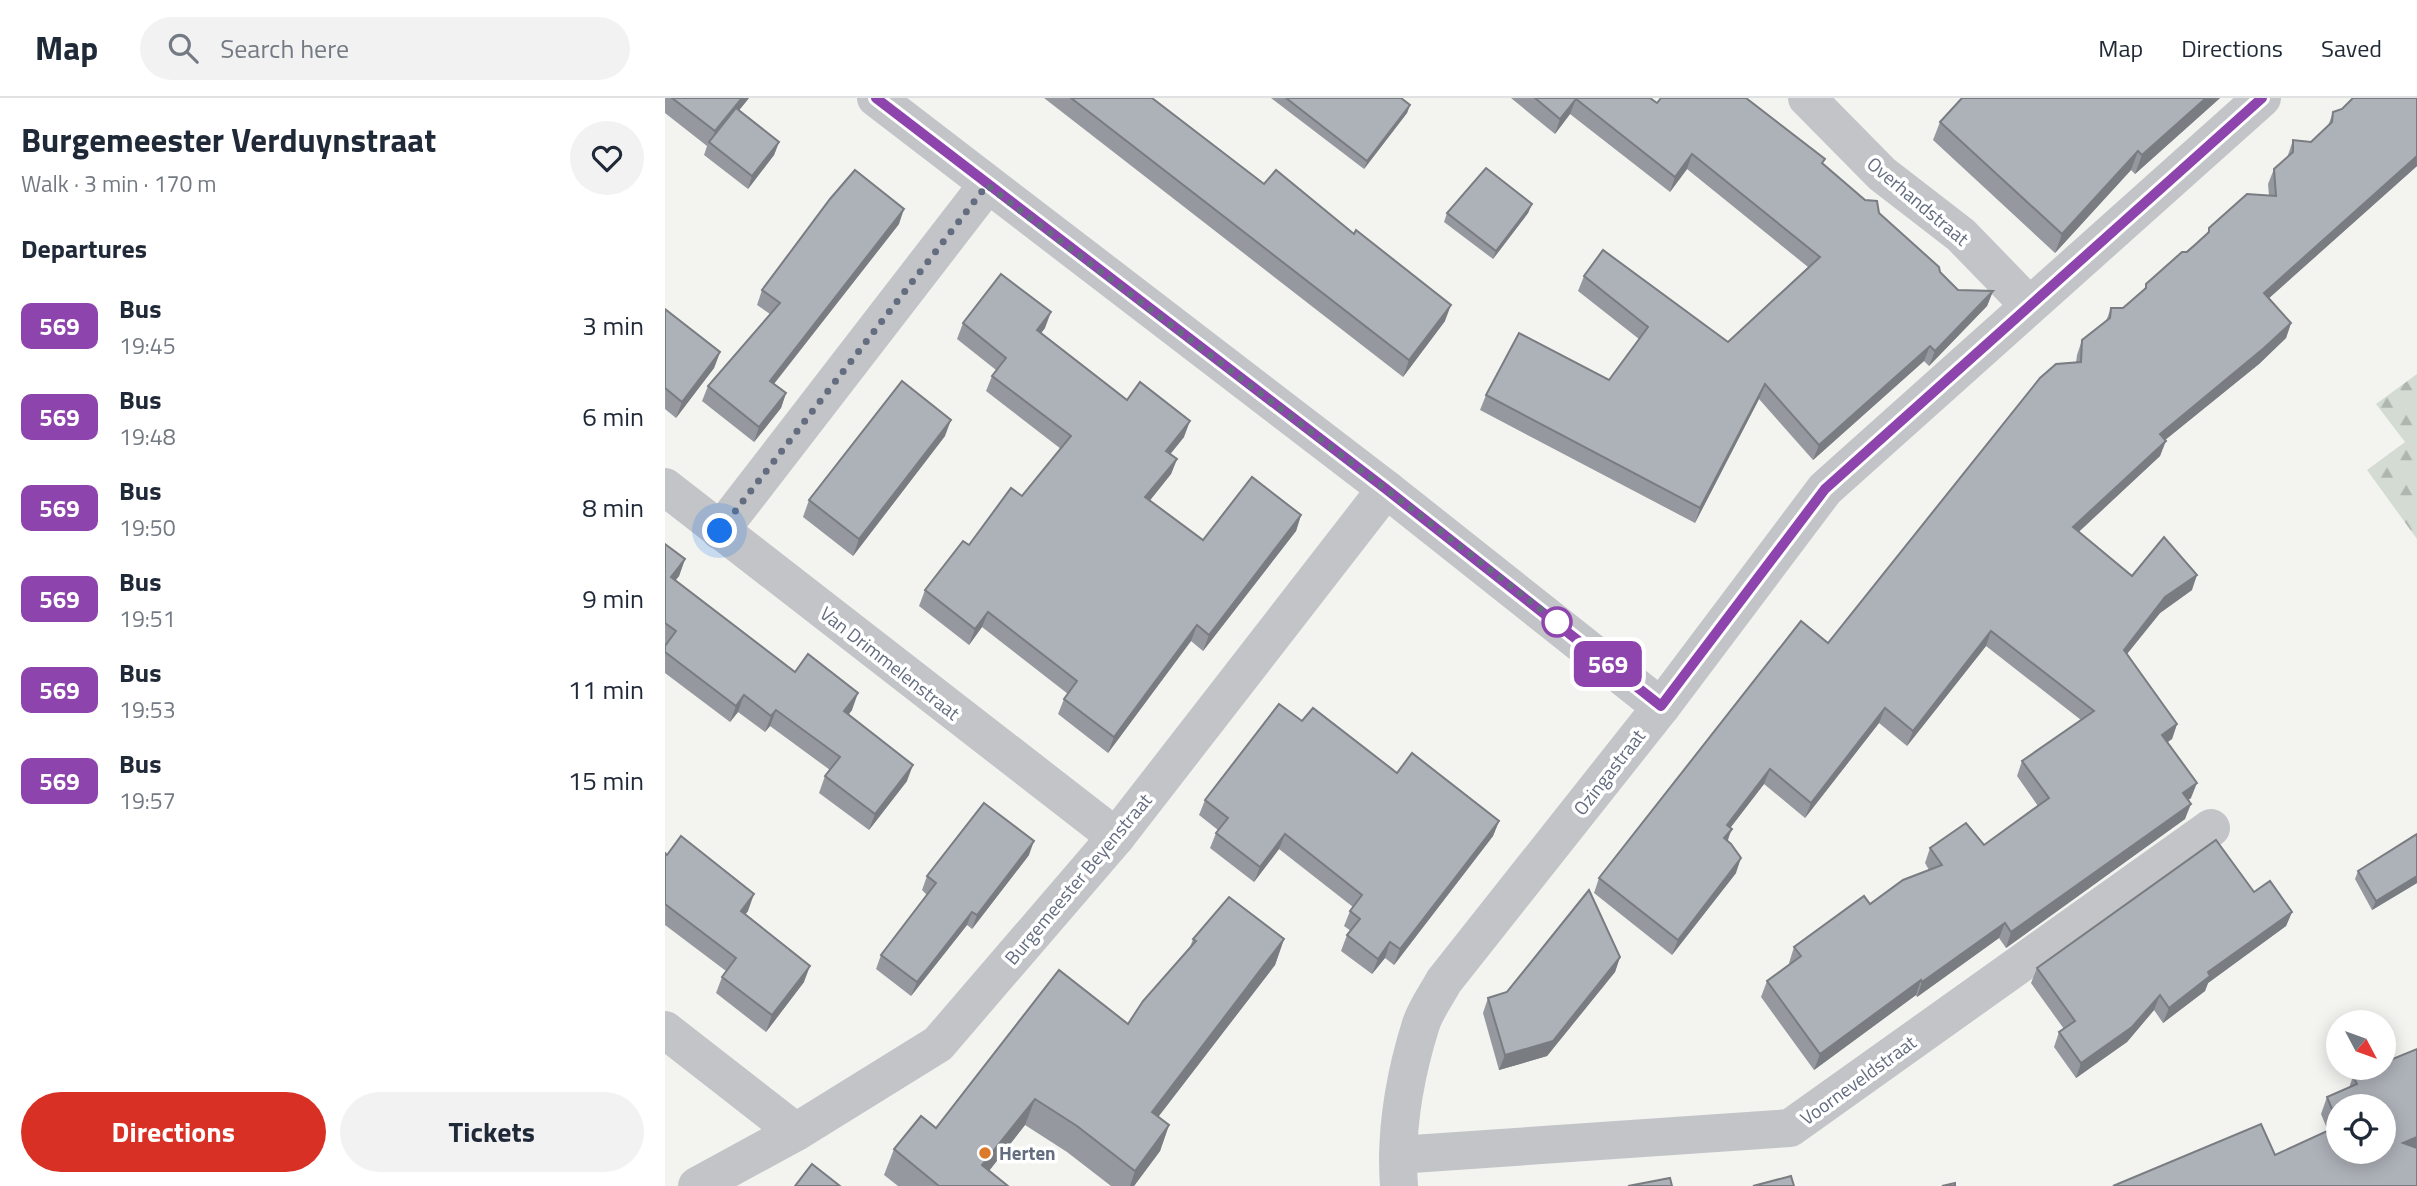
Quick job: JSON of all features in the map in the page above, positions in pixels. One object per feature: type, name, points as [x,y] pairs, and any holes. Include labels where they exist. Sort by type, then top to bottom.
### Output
[{"type":"street","points":[[876,98],[1386,489],[1661,706]]},
{"type":"street","name":"Overhandstraat","points":[[1807,98],[1882,174],[1961,235],[2029,305]]},
{"type":"street","name":"Ozingastraat","points":[[1399,1170],[1404,1093],[1422,1022],[1444,981],[1661,706],[1825,489],[2262,98]]},
{"type":"street","points":[[720,531],[987,185]]},
{"type":"street","name":"Van Drimmelenstraat","points":[[665,487],[1116,837]]},
{"type":"street","name":"Burgemeester Beyenstraat","points":[[697,1186],[796,1132],[939,1044],[1116,837],[1386,489]]},
{"type":"street","name":"Voorneveldstraat","points":[[1399,1170],[1790,1128],[2211,828]]},
{"type":"street","points":[[665,1030],[796,1132]]},
{"type":"green space","points":[[2417,374],[2417,539],[2367,470],[2405,442],[2376,404]]},
{"type":"building","points":[[672,98],[742,98],[715,131]]},
{"type":"building","points":[[1071,98],[1152,98],[1264,184],[1276,170],[1354,234],[1356,230],[1451,305],[1409,360]]},
{"type":"building","points":[[1286,98],[1401,98],[1410,105],[1367,161]]},
{"type":"building","points":[[1535,98],[1650,98],[1657,103],[1661,98],[1746,98],[1825,159],[1822,163],[1865,200],[1877,201],[1879,213],[1939,267],[1940,272],[1958,290],[1993,291],[1935,351],[1930,346],[1819,445],[1765,384],[1700,508],[1486,395],[1519,333],[1609,380],[1648,327],[1584,276],[1603,250],[1728,342],[1820,257],[1692,154],[1675,177],[1576,99],[1560,119]]},
{"type":"building","points":[[1962,98],[2206,98],[2142,155],[2138,151],[2062,234],[1940,122]]},
{"type":"building","points":[[2353,98],[2417,98],[2417,156],[2264,293],[2291,323],[2160,434],[2166,441],[2073,527],[2132,576],[2164,537],[2197,575],[2165,597],[2124,650],[2177,724],[2162,735],[2197,783],[2183,793],[2191,804],[2011,932],[2005,923],[1820,1054],[1767,981],[1801,956],[1794,947],[1864,896],[1870,904],[1903,880],[1942,865],[1930,848],[1966,823],[1984,845],[2049,798],[2022,761],[2094,711],[1991,631],[1913,731],[1885,708],[1811,803],[1770,769],[1727,825],[1732,829],[1724,838],[1741,858],[1678,940],[1599,878],[1801,621],[1828,643],[2040,378],[2056,364],[2081,362],[2082,340],[2110,318],[2111,308],[2123,308],[2182,252],[2187,252],[2209,232],[2209,228],[2247,194],[2276,196],[2274,169],[2293,152],[2293,140],[2311,142],[2332,122],[2333,112],[2342,109]]},
{"type":"building","points":[[736,108],[779,142],[752,176],[709,142]]},
{"type":"building","points":[[1486,168],[1532,204],[1496,251],[1447,213]]},
{"type":"building","points":[[855,170],[904,209],[770,381],[786,393],[759,427],[708,386],[780,303],[762,290]]},
{"type":"building","points":[[1001,274],[1051,312],[1037,330],[1127,400],[1140,382],[1190,421],[1166,451],[1177,459],[1145,497],[1203,540],[1252,477],[1301,515],[1209,635],[1197,625],[1114,737],[1064,699],[1077,681],[988,612],[975,629],[925,590],[963,541],[969,545],[1011,488],[1022,496],[1071,436],[992,376],[1006,358],[963,323]]},
{"type":"building","points":[[665,309],[720,352],[682,402],[665,388]]},
{"type":"building","points":[[902,381],[951,420],[859,539],[809,500]]},
{"type":"building","points":[[665,544],[685,559],[671,577],[795,672],[808,654],[858,693],[844,711],[913,765],[875,814],[825,776],[840,757],[776,710],[771,716],[744,695],[736,706],[665,652],[665,646],[676,631],[665,623]]},
{"type":"building","points":[[1279,704],[1302,721],[1313,708],[1397,773],[1412,753],[1499,821],[1400,949],[1390,942],[1378,959],[1347,935],[1360,919],[1350,911],[1362,895],[1285,834],[1260,867],[1216,833],[1228,818],[1205,800]]},
{"type":"building","points":[[984,803],[1034,841],[977,915],[972,912],[917,982],[881,955],[936,883],[927,876]]},
{"type":"building","points":[[2417,834],[2417,876],[2376,901],[2358,871]]},
{"type":"building","points":[[681,836],[754,894],[741,911],[810,966],[772,1015],[722,977],[736,958],[665,904],[665,853],[667,855]]},
{"type":"building","points":[[2216,840],[2254,892],[2270,881],[2292,912],[2208,972],[2210,976],[2169,1008],[2160,995],[2132,1027],[2081,1063],[2059,1032],[2075,1021],[2037,968]]},
{"type":"building","points":[[1589,890],[1620,957],[1553,1041],[1505,1055],[1488,998],[1507,992]]},
{"type":"building","points":[[1229,897],[1284,939],[1152,1112],[1169,1125],[1135,1171],[1077,1126],[1035,1099],[982,1165],[1008,1186],[939,1186],[894,1149],[921,1116],[936,1128],[1059,970],[1128,1024],[1143,1001],[1196,941],[1193,939]]},
{"type":"building","points":[[2417,1049],[2417,1137],[2403,1143],[2417,1148],[2417,1186],[2113,1186],[2261,1124],[2275,1155],[2326,1132],[2326,1164],[2396,1164],[2396,1094],[2334,1094],[2357,1084],[2355,1080],[2396,1080],[2396,1058]]},
{"type":"building","points":[[812,1164],[840,1186],[795,1186]]},
{"type":"building","points":[[1791,1176],[1794,1186],[1753,1186]]},
{"type":"building","points":[[1670,1178],[1672,1186],[1628,1186]]},
{"type":"bus line","name":"569","points":[[876,98],[1386,489],[1661,706],[1825,489],[2262,98]]},
{"type":"place","name":"Herten","points":[[985,1153]]},
{"type":"route","points":[[720,531],[987,185],[1557,622]]}]
